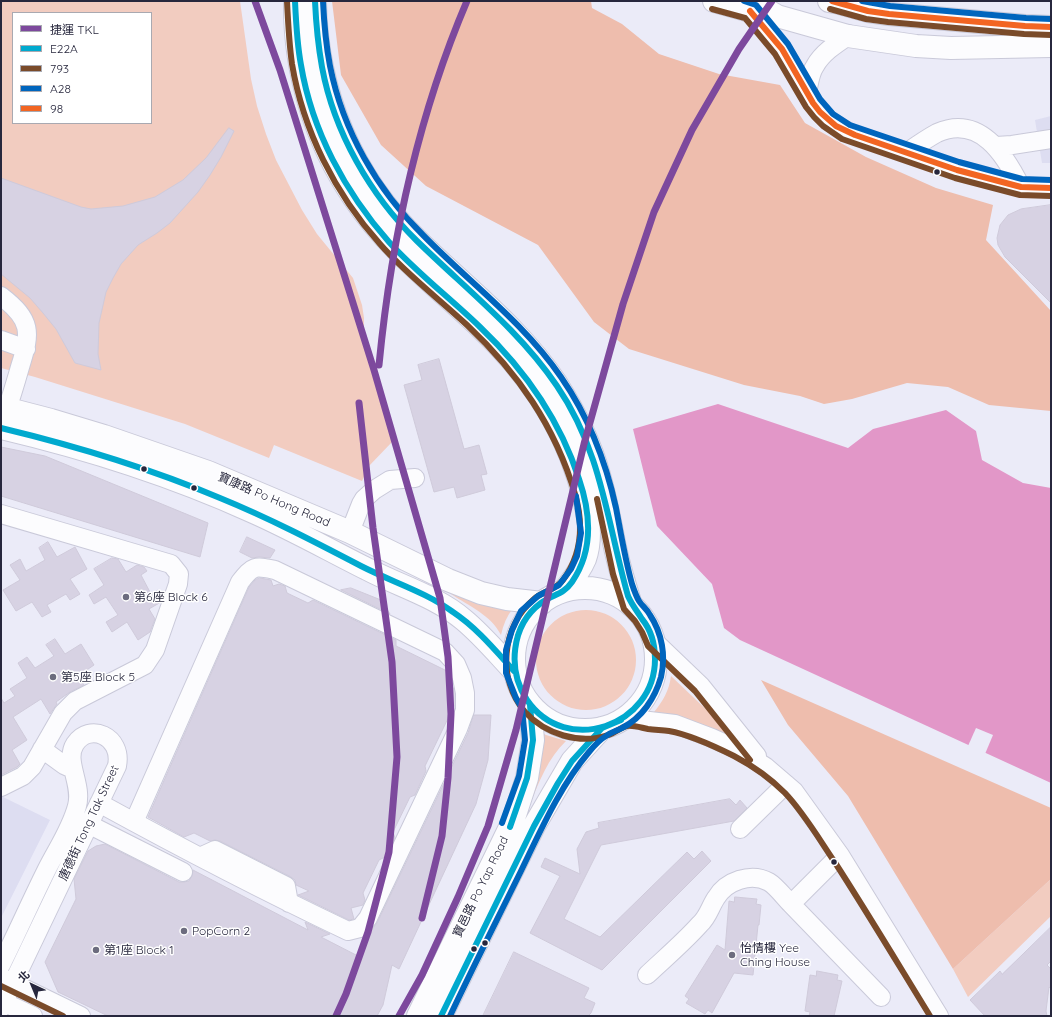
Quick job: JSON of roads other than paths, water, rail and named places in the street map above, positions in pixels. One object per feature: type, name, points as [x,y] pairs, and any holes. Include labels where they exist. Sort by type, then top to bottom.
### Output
[{"type":"main road","name":"寶邑路 Po Yap Road","points":[[295,1],[295,22],[298,49],[307,96],[324,144],[342,178],[362,210],[388,240],[418,271],[481,328],[524,374],[549,410],[567,446],[583,493],[589,533],[585,559],[578,573],[564,591]]},
{"type":"main road","name":"寶邑路 Po Yap Road","points":[[315,1],[318,42],[325,83],[333,111],[348,148],[374,191],[386,207],[416,240],[521,340],[542,364],[566,400],[585,437],[599,475],[621,572],[631,605]]},
{"type":"main road","points":[[714,1],[751,6],[777,16],[848,36],[916,46],[951,48],[1051,46]]},
{"type":"main road","points":[[831,1],[868,11],[889,14],[1051,27]]},
{"type":"main road","name":"寶康路 Po Hong Road","points":[[3,415],[59,422],[156,453],[208,472],[350,532],[448,580],[481,593],[507,599],[542,602]]},
{"type":"main road","name":"寶康路 Po Hong Road","points":[[3,415],[46,439],[98,454],[172,479],[252,511],[378,575],[437,602],[463,619],[514,671]]},
{"type":"main road","name":"寶邑路 Po Yap Road","points":[[582,588],[600,590],[616,596],[631,605],[641,616],[649,628],[654,641],[656,663],[651,683],[640,703],[624,718],[602,728],[577,730],[564,727],[545,718],[530,705],[520,689],[514,671],[514,652],[519,633],[528,616],[542,602],[564,591],[582,588]]},
{"type":"main road","name":"寶邑路 Po Yap Road","points":[[418,1016],[512,821],[527,778],[533,740],[530,705]]},
{"type":"main road","name":"寶邑路 Po Yap Road","points":[[441,1016],[537,820],[572,761],[602,728]]},
{"type":"street","points":[[751,6],[782,49],[807,93],[820,112],[836,126],[855,135],[957,170],[1022,187],[1051,188]]},
{"type":"street","points":[[807,93],[814,66],[828,51],[848,36]]},
{"type":"street","points":[[906,153],[938,133],[950,129],[967,129],[989,140],[996,146],[1009,163],[1022,187]]},
{"type":"street","points":[[996,146],[1051,139]]},
{"type":"street","points":[[1,296],[17,311],[25,322],[28,335],[26,349],[3,415]]},
{"type":"street","points":[[1,340],[26,349]]},
{"type":"street","points":[[350,532],[361,504],[364,499],[374,490],[390,480],[415,478]]},
{"type":"street","points":[[1,514],[171,564],[179,574],[178,584],[155,650],[145,665],[75,701],[63,713],[32,767],[23,776],[1,787]]},
{"type":"street","points":[[99,803],[134,822],[289,903],[348,931],[360,928],[368,918],[458,729],[465,710],[465,693],[462,678],[456,664],[445,652],[275,570],[260,567],[249,570],[240,582],[134,822]]},
{"type":"street","points":[[654,641],[701,686],[766,767]]},
{"type":"street","points":[[624,718],[675,724],[712,738],[742,751],[766,767],[794,791],[840,855],[939,1016]]},
{"type":"street","name":"唐德街 Tong Tak Street","points":[[1,965],[46,870],[68,831],[77,806],[79,793],[70,758],[75,743],[88,734],[96,733],[109,738],[114,743],[117,750],[117,766],[88,824],[82,841],[8,980],[2,1004]]},
{"type":"street","points":[[42,749],[64,765],[73,769]]},
{"type":"street","points":[[740,829],[786,784]]},
{"type":"street","points":[[88,824],[183,872]]},
{"type":"street","points":[[791,904],[840,855]]},
{"type":"street","points":[[647,975],[702,923],[710,911],[716,897],[726,886],[740,879],[755,878],[770,882],[881,997]]},
{"type":"street","points":[[8,980],[81,1016]]},
{"type":"street","points":[[2,1004],[32,1016]]},
{"type":"metro line","name":"TKL","points":[[255,1],[280,70],[374,370],[440,598],[448,657],[451,714],[448,778],[442,836],[422,918]]},
{"type":"metro line","name":"TKL","points":[[379,365],[391,272],[409,180],[434,89],[467,1]]},
{"type":"metro line","name":"TKL","points":[[399,1016],[422,975],[458,897],[488,826],[516,730],[584,444],[623,304],[654,212],[692,130],[739,49],[772,1]]},
{"type":"metro line","name":"TKL","points":[[336,1016],[346,994],[368,932],[389,852],[397,757],[392,662],[373,528],[359,403]]},
{"type":"place","name":"第6座 Block 6","points":[[126,597]]},
{"type":"place","name":"第5座 Block 5","points":[[53,677]]},
{"type":"place","name":"PopCorn 2","points":[[184,931]]},
{"type":"place","name":"第1座 Block 1","points":[[96,950]]},
{"type":"place","name":"怡情樓 Yee Ching House","points":[[732,955]]}]
